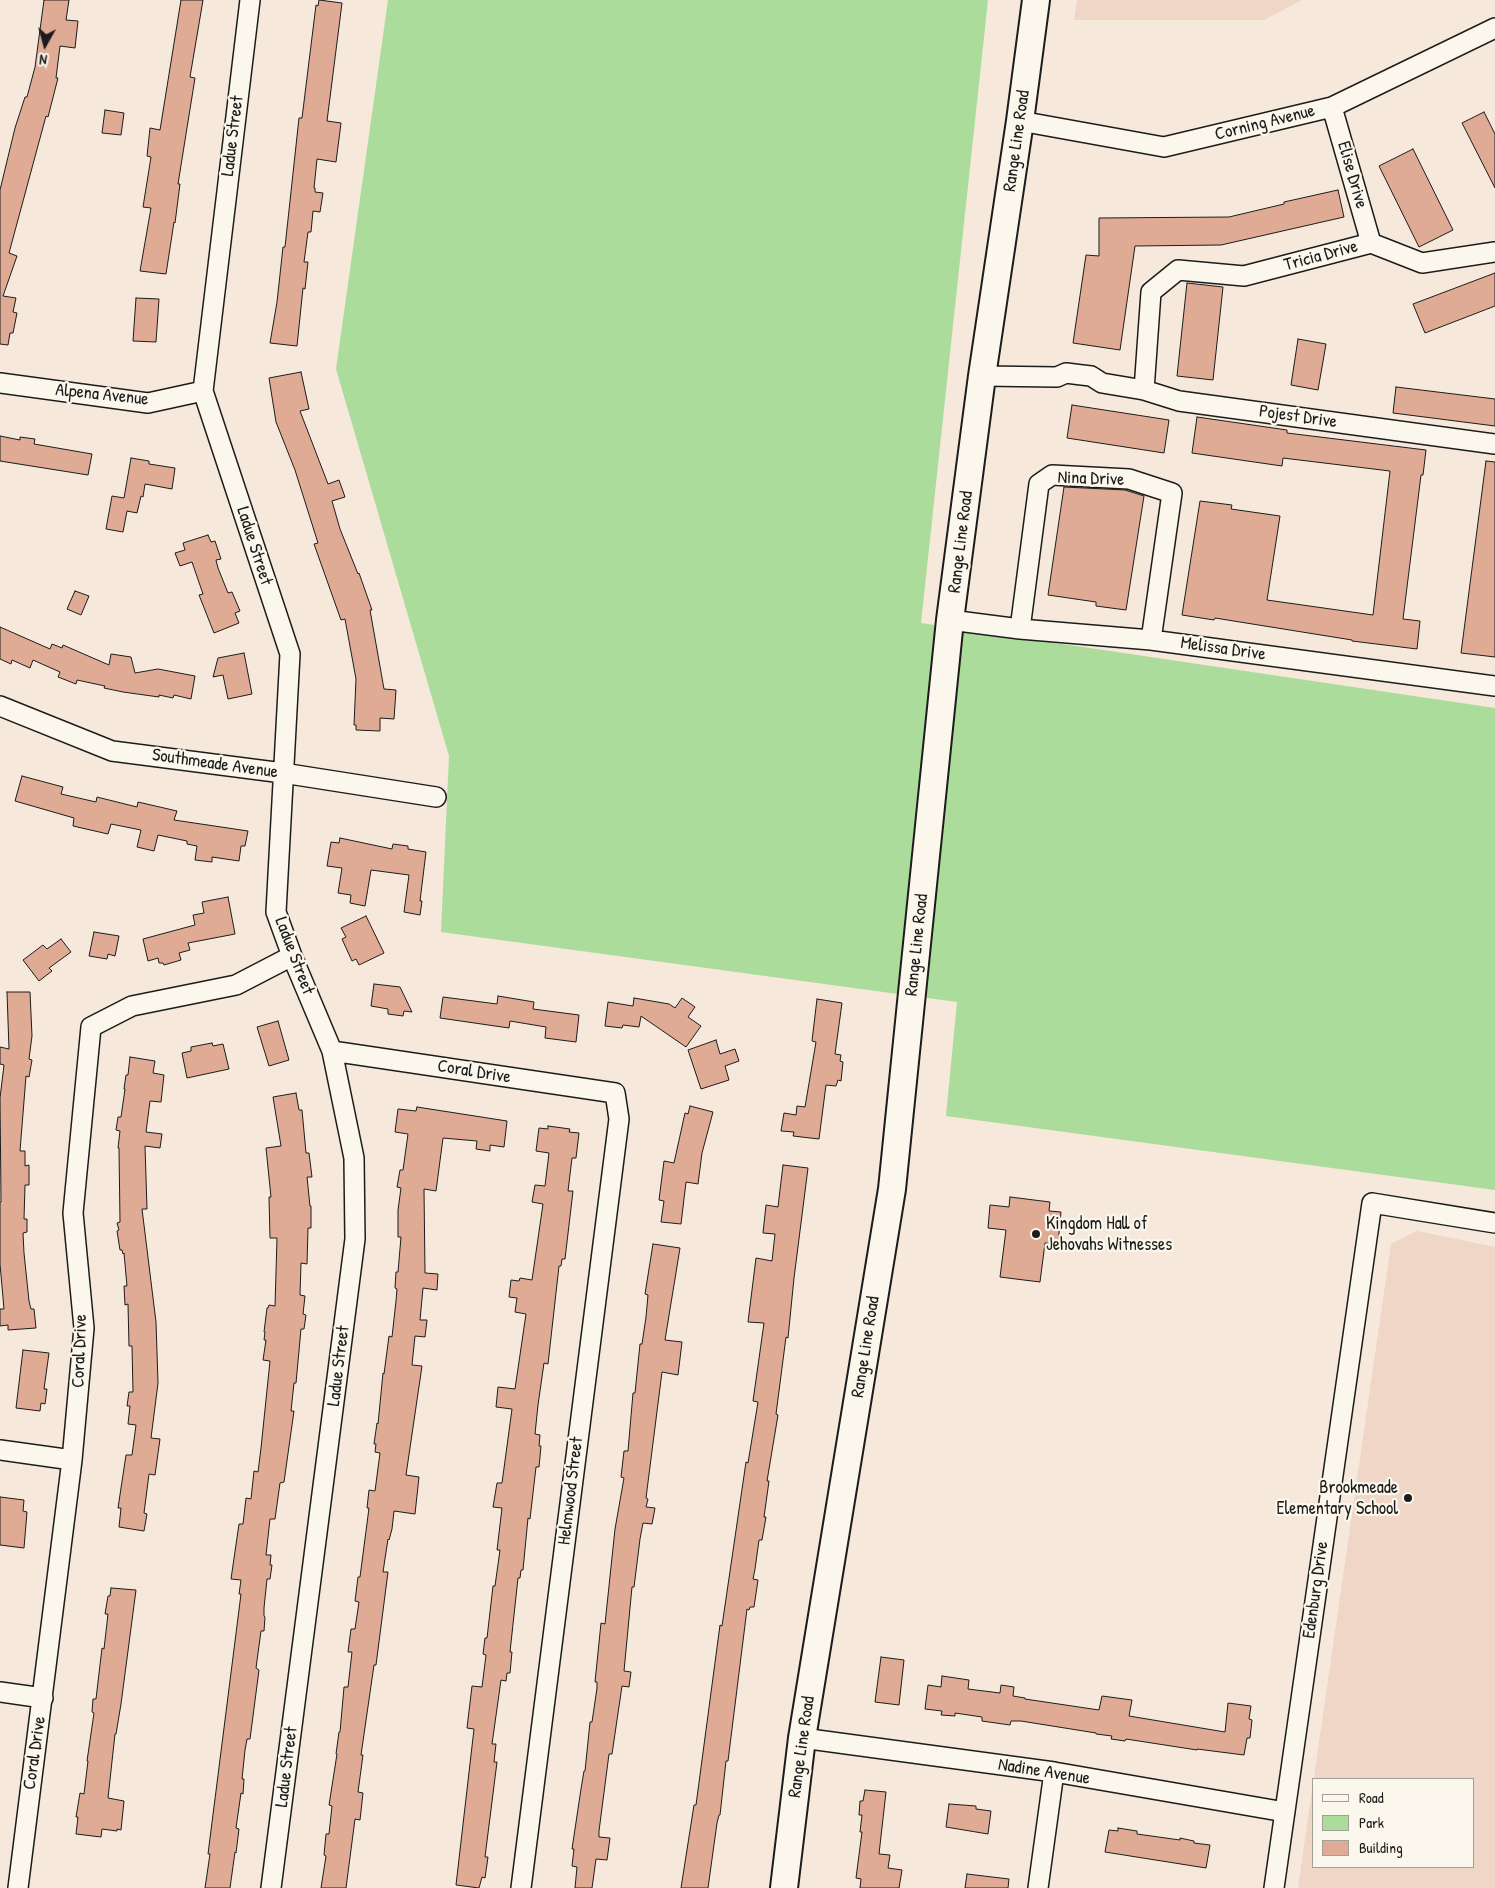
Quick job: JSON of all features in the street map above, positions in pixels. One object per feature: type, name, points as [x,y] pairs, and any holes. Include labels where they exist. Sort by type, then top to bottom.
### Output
[{"type":"main road","name":"Range Line Road","points":[[784,1888],[802,1738],[892,1188],[950,620],[982,376],[1036,0]]},
{"type":"street","name":"Ladue Street","points":[[250,0],[203,391],[290,654],[276,912],[292,956],[332,1051],[354,1158],[355,1238],[271,1888]]},
{"type":"street","name":"Corning Avenue","points":[[1020,121],[1164,147],[1332,107],[1495,28]]},
{"type":"street","name":"Elise Drive","points":[[1332,107],[1371,243]]},
{"type":"street","name":"Tricia Drive","points":[[1144,390],[1151,292],[1178,270],[1244,276],[1371,243],[1422,263],[1495,252]]},
{"type":"street","name":"Pojest Drive","points":[[982,376],[1057,377],[1066,373],[1091,376],[1102,383],[1144,390],[1179,402],[1495,444]]},
{"type":"street","name":"Alpena Avenue","points":[[0,383],[148,403],[203,391]]},
{"type":"street","name":"Nina Drive","points":[[1020,629],[1039,484],[1052,475],[1129,479],[1172,493],[1151,640]]},
{"type":"street","name":"Melissa Drive","points":[[950,620],[1020,629],[1151,640],[1495,686]]},
{"type":"street","name":"Southmeade Avenue","points":[[0,706],[112,751],[283,773],[436,797]]},
{"type":"street","name":"Coral Drive","points":[[18,1888],[72,1460],[84,1328],[73,1213],[91,1027],[132,1006],[236,985],[292,956]]},
{"type":"street","name":"Coral Drive","points":[[332,1051],[615,1094]]},
{"type":"street","name":"Helmwood Street","points":[[520,1888],[619,1119],[615,1094]]},
{"type":"street","name":"Edenburg Drive","points":[[1274,1888],[1372,1203],[1495,1223]]},
{"type":"street","points":[[0,1450],[72,1460]]},
{"type":"street","points":[[0,1692],[42,1698]]},
{"type":"street","name":"Nadine Avenue","points":[[802,1738],[1054,1772],[1284,1812]]},
{"type":"street","points":[[1038,1888],[1054,1772]]},
{"type":"shaded area","points":[[1077,0],[1302,0],[1264,20],[1074,20]]},
{"type":"shaded area","points":[[1417,1231],[1495,1247],[1495,1888],[1298,1888],[1312,1791],[1312,1868],[1475,1868],[1475,1778],[1314,1778],[1391,1244]]},
{"type":"green space","points":[[388,0],[988,0],[921,623],[1495,708],[1495,1190],[946,1116],[957,1002],[441,932],[449,756],[336,369]]},
{"type":"building","points":[[44,0],[69,0],[66,20],[78,21],[75,48],[60,46],[56,78],[58,78],[9,253],[17,256],[3,296],[16,298],[13,312],[17,313],[13,333],[10,333],[8,345],[0,344],[0,190],[15,128],[25,97],[27,97],[35,67]]},
{"type":"building","points":[[181,0],[203,0],[190,77],[195,78],[166,274],[140,271],[151,208],[143,207],[151,157],[147,156],[150,128],[160,130]]},
{"type":"building","points":[[319,0],[342,3],[327,121],[341,123],[336,162],[317,159],[314,188],[315,192],[323,193],[320,212],[313,211],[311,232],[308,232],[304,262],[308,262],[305,289],[303,288],[297,346],[270,343],[283,247],[285,247],[299,118],[302,118],[316,5],[318,6]]},
{"type":"building","points":[[105,110],[124,113],[121,135],[102,133]]},
{"type":"building","points":[[1484,112],[1495,134],[1495,188],[1462,123]]},
{"type":"building","points":[[1413,149],[1453,230],[1419,247],[1379,166]]},
{"type":"building","points":[[1338,190],[1344,217],[1221,245],[1135,246],[1120,350],[1073,343],[1086,255],[1099,256],[1099,218],[1229,217]]},
{"type":"building","points":[[1495,273],[1495,306],[1425,333],[1413,304]]},
{"type":"building","points":[[1187,283],[1223,287],[1213,380],[1177,376]]},
{"type":"building","points":[[136,298],[159,299],[156,342],[133,341]]},
{"type":"building","points":[[1298,339],[1326,344],[1318,390],[1291,385]]},
{"type":"building","points":[[301,372],[309,409],[300,411],[328,484],[339,480],[345,497],[332,501],[340,529],[359,573],[372,610],[370,610],[384,689],[396,690],[394,719],[380,718],[380,731],[356,730],[356,725],[354,725],[356,679],[345,619],[341,620],[314,544],[318,543],[295,470],[276,422],[269,378]]},
{"type":"building","points":[[1396,387],[1495,399],[1495,426],[1393,413]]},
{"type":"building","points":[[1072,405],[1169,420],[1164,453],[1067,438]]},
{"type":"building","points":[[1197,417],[1287,430],[1287,433],[1426,450],[1423,475],[1421,475],[1403,619],[1420,621],[1417,649],[1352,641],[1215,618],[1214,620],[1182,615],[1200,501],[1232,505],[1231,509],[1280,516],[1267,600],[1373,615],[1390,471],[1283,458],[1282,466],[1192,453]]},
{"type":"building","points":[[0,436],[20,440],[20,437],[35,439],[34,444],[92,454],[88,475],[0,461]]},
{"type":"building","points":[[131,458],[149,461],[149,464],[175,468],[172,489],[145,484],[143,497],[141,496],[137,513],[127,511],[123,532],[106,529],[112,496],[124,498]]},
{"type":"building","points":[[1486,461],[1495,462],[1495,657],[1461,653]]},
{"type":"building","points":[[1064,487],[1125,490],[1144,496],[1126,610],[1096,606],[1096,602],[1048,595]]},
{"type":"building","points":[[208,535],[211,542],[215,541],[221,559],[216,560],[218,568],[228,593],[232,592],[240,611],[235,613],[239,623],[214,633],[199,595],[203,594],[192,562],[180,566],[175,553],[185,550],[183,543]]},
{"type":"building","points":[[75,591],[89,596],[81,615],[67,609]]},
{"type":"building","points":[[0,627],[50,649],[52,644],[62,648],[63,645],[109,665],[111,654],[131,657],[135,673],[158,669],[195,676],[191,699],[174,695],[173,698],[123,692],[77,680],[76,684],[58,677],[60,672],[33,660],[30,668],[12,660],[11,664],[0,659]]},
{"type":"building","points":[[244,653],[252,694],[228,699],[223,675],[213,677],[218,658]]},
{"type":"building","points":[[22,776],[63,787],[61,794],[96,802],[97,797],[137,807],[138,802],[177,811],[174,820],[248,831],[245,846],[241,846],[239,861],[212,857],[212,862],[195,860],[197,846],[187,844],[187,841],[158,835],[154,851],[137,847],[141,830],[111,824],[108,834],[73,826],[74,818],[15,801]]},
{"type":"building","points":[[340,838],[392,849],[393,844],[408,846],[408,849],[426,852],[420,915],[404,912],[409,875],[371,870],[365,906],[350,903],[351,895],[338,893],[342,868],[327,866],[331,842],[339,843]]},
{"type":"building","points":[[228,897],[235,934],[188,943],[190,950],[179,953],[181,960],[164,965],[159,963],[158,958],[148,961],[143,939],[195,925],[193,915],[204,913],[202,902]]},
{"type":"building","points":[[366,916],[384,953],[359,965],[356,959],[352,961],[342,939],[346,937],[341,928]]},
{"type":"building","points":[[94,932],[119,936],[115,956],[108,954],[107,959],[89,956]]},
{"type":"building","points":[[61,939],[71,952],[49,968],[52,971],[39,981],[23,960],[43,945],[47,949]]},
{"type":"building","points":[[374,984],[400,987],[412,1012],[404,1011],[403,1016],[388,1014],[388,1009],[371,1006]]},
{"type":"building","points":[[7,992],[30,992],[32,1036],[29,1059],[32,1060],[29,1077],[26,1076],[20,1151],[25,1151],[25,1166],[29,1165],[29,1185],[25,1185],[24,1219],[27,1219],[27,1232],[23,1233],[29,1301],[31,1309],[34,1309],[36,1328],[8,1330],[8,1325],[0,1326],[0,1309],[4,1309],[0,1264],[0,1098],[4,1065],[0,1064],[0,1047],[9,1049]]},
{"type":"building","points":[[498,996],[534,1002],[533,1009],[579,1015],[576,1042],[545,1038],[546,1027],[510,1021],[509,1028],[440,1018],[443,997],[497,1004]]},
{"type":"building","points":[[634,998],[669,1004],[675,1008],[682,998],[695,1007],[688,1017],[701,1026],[686,1047],[641,1016],[639,1027],[623,1025],[622,1028],[605,1026],[608,1002],[633,1006]]},
{"type":"building","points":[[817,999],[842,1003],[835,1054],[841,1055],[840,1061],[843,1062],[841,1081],[838,1080],[836,1086],[826,1085],[819,1139],[793,1136],[794,1132],[781,1131],[784,1113],[796,1115],[797,1106],[805,1107],[816,1042],[812,1041]]},
{"type":"building","points":[[278,1021],[289,1060],[269,1066],[257,1027]]},
{"type":"building","points":[[716,1040],[720,1054],[735,1049],[739,1061],[725,1066],[729,1080],[701,1089],[688,1050]]},
{"type":"building","points":[[212,1043],[213,1046],[223,1044],[229,1069],[187,1078],[182,1053],[191,1051],[191,1047]]},
{"type":"building","points":[[130,1057],[155,1061],[153,1073],[164,1075],[161,1102],[150,1101],[146,1132],[162,1134],[160,1148],[145,1146],[147,1209],[142,1209],[156,1322],[158,1383],[151,1438],[160,1439],[155,1475],[149,1474],[144,1513],[147,1514],[144,1531],[119,1527],[121,1508],[118,1508],[126,1455],[132,1455],[136,1425],[128,1424],[130,1406],[127,1406],[129,1392],[133,1392],[132,1346],[129,1346],[128,1304],[125,1305],[124,1286],[127,1286],[124,1253],[120,1250],[117,1231],[119,1230],[117,1223],[120,1222],[118,1148],[120,1131],[116,1130],[118,1117],[121,1117]]},
{"type":"building","points":[[296,1093],[299,1110],[302,1110],[306,1153],[309,1153],[312,1177],[307,1177],[311,1206],[311,1228],[308,1228],[307,1264],[301,1263],[300,1295],[305,1296],[303,1314],[306,1315],[304,1329],[301,1329],[296,1383],[294,1383],[291,1411],[294,1411],[284,1482],[280,1483],[275,1519],[270,1519],[266,1555],[271,1555],[270,1565],[272,1565],[270,1579],[267,1579],[264,1631],[261,1631],[256,1668],[259,1670],[250,1739],[247,1739],[245,1750],[242,1779],[244,1779],[243,1794],[241,1793],[236,1828],[239,1829],[230,1888],[205,1888],[241,1594],[239,1594],[241,1580],[231,1579],[239,1524],[243,1524],[246,1498],[251,1499],[254,1471],[258,1472],[270,1361],[263,1360],[266,1340],[264,1340],[264,1332],[267,1308],[269,1305],[275,1306],[277,1238],[270,1238],[269,1197],[271,1197],[266,1148],[281,1146],[273,1097]]},
{"type":"building","points":[[690,1106],[713,1112],[702,1153],[698,1184],[686,1182],[681,1224],[661,1222],[664,1201],[659,1200],[664,1161],[674,1163],[685,1113],[688,1114]]},
{"type":"building","points":[[417,1107],[507,1121],[504,1147],[490,1145],[490,1151],[476,1149],[477,1141],[443,1138],[436,1191],[424,1189],[425,1273],[438,1274],[437,1290],[423,1288],[420,1320],[427,1320],[425,1337],[415,1336],[412,1365],[422,1366],[406,1475],[419,1477],[415,1514],[394,1511],[392,1529],[388,1539],[383,1572],[388,1572],[376,1665],[374,1665],[361,1755],[363,1755],[358,1792],[363,1793],[360,1820],[355,1819],[346,1888],[321,1888],[326,1856],[324,1855],[326,1834],[329,1834],[332,1806],[329,1805],[340,1732],[344,1687],[348,1687],[352,1652],[348,1652],[351,1629],[355,1629],[359,1602],[355,1601],[369,1508],[367,1508],[369,1490],[375,1491],[380,1453],[375,1452],[376,1444],[374,1444],[383,1373],[389,1336],[392,1337],[396,1301],[396,1272],[398,1272],[401,1237],[398,1237],[398,1210],[401,1188],[397,1187],[400,1170],[403,1170],[408,1134],[395,1132],[398,1109],[416,1111]]},
{"type":"building","points":[[548,1126],[570,1129],[569,1132],[579,1133],[576,1158],[572,1158],[568,1191],[573,1191],[565,1259],[562,1259],[561,1266],[559,1266],[548,1364],[544,1363],[538,1405],[535,1434],[540,1435],[539,1467],[536,1467],[530,1519],[528,1518],[523,1570],[521,1570],[520,1578],[518,1578],[510,1652],[512,1652],[510,1673],[507,1673],[506,1681],[501,1680],[492,1744],[496,1744],[494,1762],[497,1762],[485,1857],[488,1857],[485,1878],[482,1877],[479,1888],[456,1885],[474,1729],[467,1728],[472,1686],[482,1687],[486,1655],[483,1654],[485,1638],[487,1638],[493,1586],[495,1586],[500,1550],[497,1550],[502,1508],[493,1507],[497,1483],[502,1483],[512,1409],[496,1407],[498,1387],[515,1389],[526,1314],[515,1312],[517,1298],[509,1297],[511,1280],[519,1281],[520,1278],[532,1280],[543,1204],[532,1202],[535,1185],[545,1186],[549,1153],[536,1151],[539,1128],[548,1129]]},
{"type":"building","points":[[783,1165],[808,1168],[788,1338],[786,1337],[776,1414],[778,1415],[767,1481],[769,1481],[764,1517],[766,1517],[762,1540],[759,1540],[753,1579],[758,1580],[754,1607],[750,1607],[749,1610],[747,1609],[728,1761],[726,1761],[720,1815],[717,1823],[708,1888],[681,1888],[694,1805],[696,1805],[720,1625],[722,1626],[746,1462],[748,1463],[758,1402],[753,1401],[764,1323],[748,1322],[756,1258],[772,1261],[775,1234],[763,1233],[766,1205],[778,1207]]},
{"type":"building","points":[[1010,1197],[1050,1202],[1049,1211],[1061,1212],[1058,1244],[1045,1243],[1040,1282],[1000,1277],[1006,1230],[988,1228],[990,1205],[1009,1207]]},
{"type":"building","points":[[653,1244],[680,1248],[665,1340],[682,1342],[678,1375],[662,1372],[646,1498],[648,1499],[646,1507],[655,1508],[652,1524],[643,1523],[640,1539],[634,1587],[632,1587],[624,1671],[631,1672],[629,1687],[622,1686],[612,1754],[609,1754],[599,1831],[599,1837],[610,1838],[607,1860],[596,1859],[592,1888],[575,1888],[577,1867],[572,1866],[574,1849],[572,1849],[585,1771],[590,1722],[592,1722],[597,1688],[597,1682],[595,1682],[601,1623],[605,1624],[615,1529],[624,1478],[621,1477],[624,1451],[628,1451],[633,1393],[635,1393],[640,1344],[642,1344],[646,1317],[648,1295],[645,1294]]},
{"type":"building","points":[[23,1350],[49,1353],[44,1389],[47,1389],[45,1404],[41,1403],[40,1411],[16,1408]]},
{"type":"building","points":[[0,1497],[24,1500],[23,1511],[27,1512],[24,1548],[0,1545]]},
{"type":"building","points":[[111,1588],[136,1590],[121,1704],[115,1734],[108,1798],[124,1801],[121,1830],[102,1829],[101,1837],[76,1834],[78,1817],[76,1817],[80,1793],[84,1794],[94,1713],[92,1712],[93,1699],[96,1699],[108,1614],[105,1614]]},
{"type":"building","points":[[881,1657],[904,1660],[899,1705],[875,1702]]},
{"type":"building","points":[[942,1676],[969,1680],[968,1689],[1000,1693],[1001,1685],[1014,1687],[1013,1696],[1099,1710],[1102,1696],[1132,1700],[1129,1716],[1225,1732],[1228,1703],[1251,1706],[1249,1719],[1252,1720],[1250,1738],[1247,1738],[1244,1755],[1126,1739],[1125,1741],[1111,1739],[1112,1736],[1021,1721],[1011,1721],[1010,1725],[982,1721],[982,1717],[955,1713],[955,1716],[941,1715],[942,1711],[925,1709],[928,1685],[941,1687]]},
{"type":"building","points":[[865,1790],[886,1792],[879,1854],[890,1855],[888,1868],[902,1870],[899,1888],[860,1888],[861,1879],[856,1878],[862,1832],[860,1832],[862,1815],[859,1815],[860,1801],[863,1801]]},
{"type":"building","points":[[949,1804],[976,1806],[976,1809],[991,1811],[988,1834],[946,1827]]},
{"type":"building","points":[[1118,1828],[1137,1831],[1137,1834],[1180,1840],[1180,1838],[1194,1841],[1194,1843],[1210,1845],[1206,1868],[1105,1852],[1109,1830],[1118,1831]]},
{"type":"building","points":[[967,1874],[1009,1879],[1008,1888],[965,1888]]},
{"type":"place","name":"Kingdom Hall of Jehovahs Witnesses","points":[[1036,1234]]},
{"type":"place","name":"Brookmeade Elementary School","points":[[1408,1498]]}]
